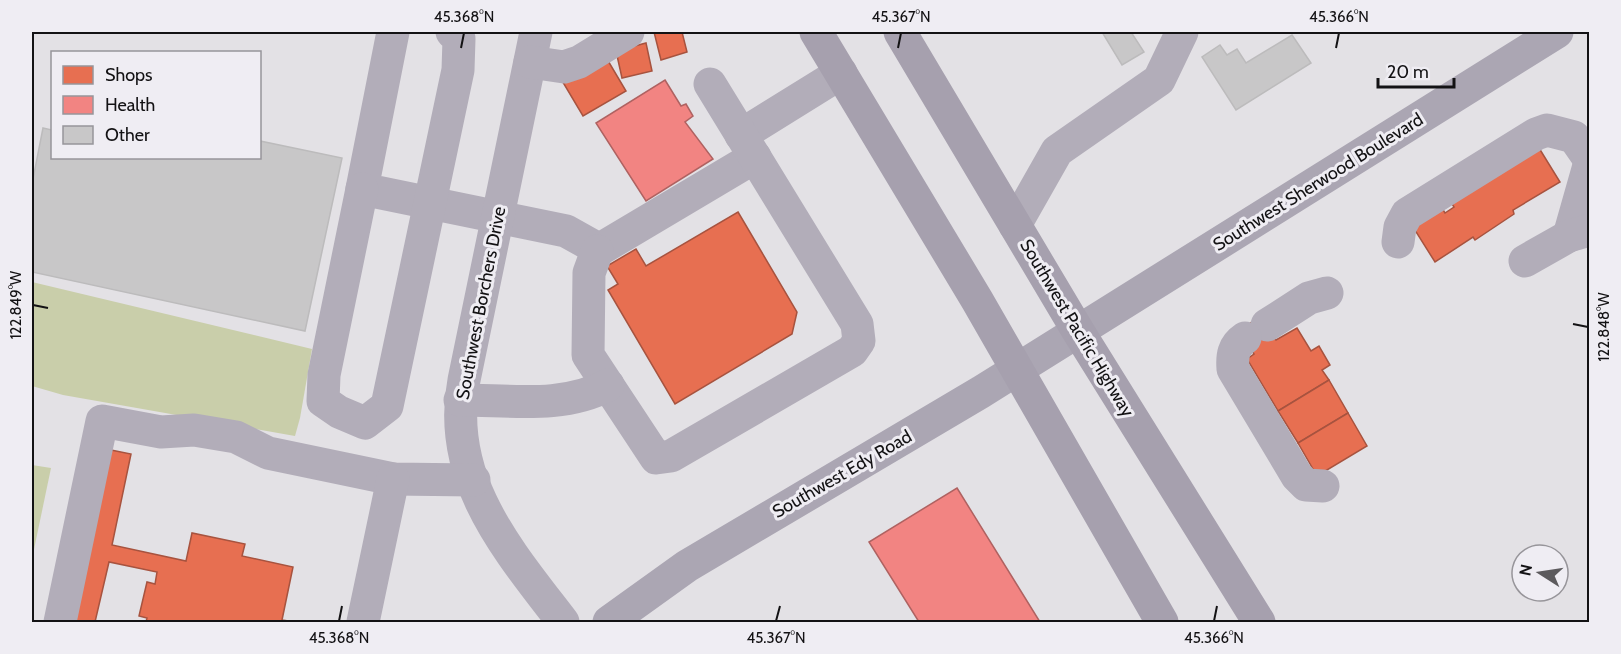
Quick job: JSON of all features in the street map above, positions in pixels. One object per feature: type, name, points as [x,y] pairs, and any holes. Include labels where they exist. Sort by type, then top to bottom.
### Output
[{"type":"highway","points":[[816,32],[1017,369],[1162,622]]},
{"type":"highway","name":"Southwest Pacific Highway","points":[[900,32],[1078,331],[1259,622]]},
{"type":"main road","name":"Southwest Sherwood Boulevard","points":[[1078,331],[1557,32]]},
{"type":"main road","name":"Southwest Edy Road","points":[[609,622],[628,606],[687,566],[1078,331]]},
{"type":"street","points":[[393,32],[324,375],[322,401],[339,412],[365,423],[387,406],[458,70],[459,39],[452,32]]},
{"type":"street","points":[[533,47],[564,67],[579,62],[628,32]]},
{"type":"street","points":[[1015,225],[1057,151],[1160,81],[1182,32]]},
{"type":"street","name":"Southwest Borchers Drive","points":[[533,47],[460,400],[463,441],[481,503],[500,539],[563,622]]},
{"type":"street","points":[[710,84],[748,146],[857,324],[859,341],[852,351],[671,456],[656,458],[588,355],[589,273],[597,251],[748,146],[841,73]]},
{"type":"street","points":[[1398,242],[1400,226],[1407,214],[1536,134],[1547,130],[1574,138],[1590,161],[1579,233],[1525,261]]},
{"type":"street","points":[[362,189],[566,231],[591,244],[597,251]]},
{"type":"street","points":[[1323,486],[1306,485],[1297,476],[1233,369],[1232,354],[1239,342],[1309,298],[1327,293]]},
{"type":"street","points":[[460,400],[561,401],[589,396],[608,385]]},
{"type":"street","points":[[60,622],[102,421],[161,432],[194,430],[236,437],[268,453],[393,479],[474,480]]},
{"type":"street","points":[[363,622],[393,479]]},
{"type":"green space","points":[[32,282],[312,349],[295,436],[63,395],[32,386]]},
{"type":"green space","points":[[32,465],[51,468],[32,559]]},
{"type":"building: Shops","points":[[654,32],[682,32],[687,52],[661,60]]},
{"type":"building: Shops","points":[[646,43],[652,71],[622,78],[616,51]]},
{"type":"building: Shops","points":[[604,54],[626,91],[583,116],[561,79]]},
{"type":"building: Shops","points":[[1539,148],[1560,182],[1513,210],[1514,214],[1475,240],[1473,237],[1435,262],[1413,227],[1442,208],[1445,213],[1454,207],[1451,202]]},
{"type":"building: Shops","points":[[738,212],[797,312],[792,334],[675,404],[608,290],[618,284],[607,266],[636,249],[646,266]]},
{"type":"building: Shops","points":[[1261,316],[1276,340],[1297,328],[1311,351],[1319,346],[1330,365],[1322,370],[1329,380],[1278,411],[1247,359],[1254,354],[1240,330]]},
{"type":"building: Shops","points":[[1329,380],[1348,413],[1298,443],[1278,411]]},
{"type":"building: Shops","points":[[1348,413],[1367,446],[1317,476],[1298,443]]},
{"type":"building: Shops","points":[[111,450],[131,454],[112,545],[186,561],[192,533],[245,544],[242,556],[293,567],[282,620],[295,622],[146,622],[147,618],[139,616],[147,582],[155,584],[157,572],[109,562],[95,622],[74,622]]},
{"type":"building: Health","points":[[665,80],[681,106],[686,104],[693,116],[685,122],[713,159],[646,201],[596,123]]},
{"type":"building: Health","points":[[957,488],[1040,622],[919,622],[869,542]]},
{"type":"building: Other","points":[[1102,32],[1131,32],[1144,52],[1122,65]]},
{"type":"building: Other","points":[[1292,35],[1311,63],[1236,110],[1202,57],[1220,45],[1227,55],[1237,49],[1246,63]]},
{"type":"building: Other","points":[[43,128],[51,130],[51,159],[261,159],[261,141],[342,158],[305,331],[32,272],[32,184]]}]
